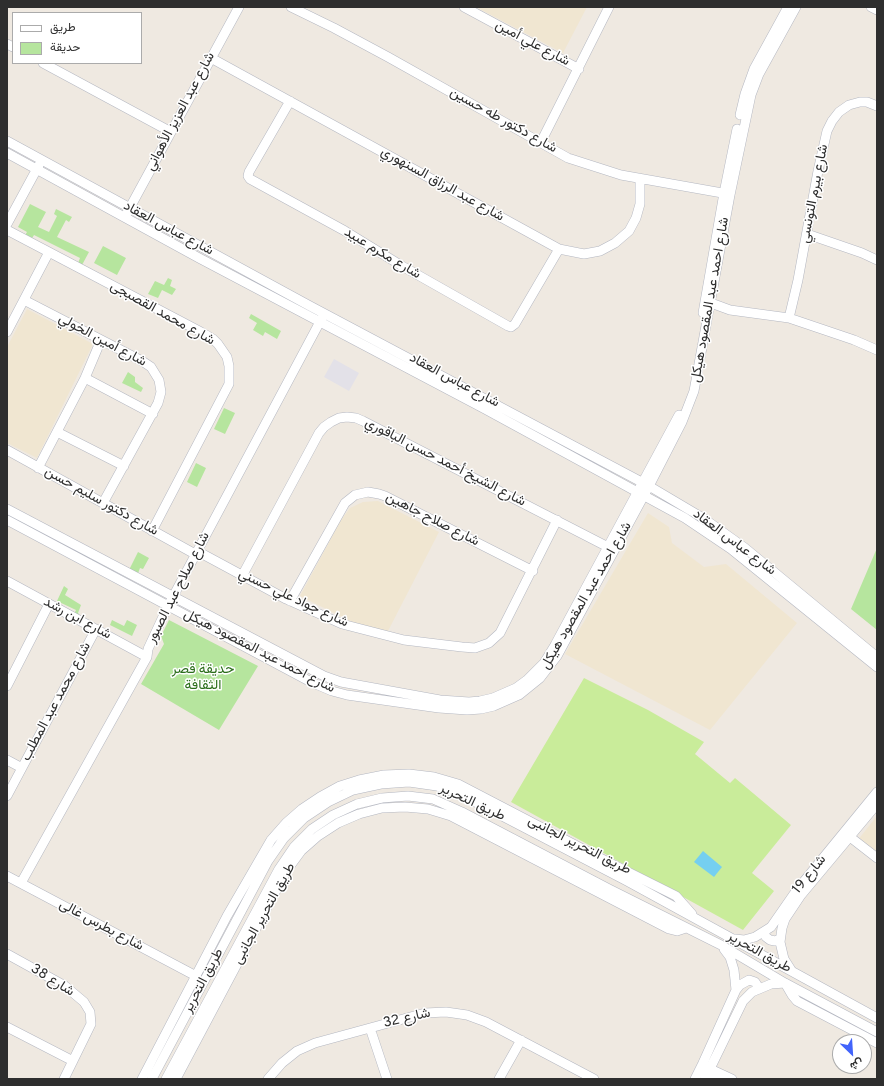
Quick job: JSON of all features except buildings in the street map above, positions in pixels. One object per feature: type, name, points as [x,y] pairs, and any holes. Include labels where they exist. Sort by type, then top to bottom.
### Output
[{"type":"street","name":"شارع عبد العزيز الأهواني","points":[[124,218],[239,7]]},
{"type":"street","name":"شارع دكتور طه حسين","points":[[291,7],[388,57],[568,158],[600,169],[640,179],[727,194]]},
{"type":"street","name":"شارع علي أمين","points":[[464,7],[578,69]]},
{"type":"street","points":[[541,142],[609,7]]},
{"type":"street","name":"شارع احمد عبد المقصود هيكل","points":[[646,484],[677,420],[689,390],[745,94],[754,69],[788,7]]},
{"type":"street","name":"شارع احمد عبد المقصود هيكل","points":[[7,509],[173,598],[316,672],[341,682],[440,700],[469,702],[480,705],[507,701],[519,695],[530,687],[549,667],[561,649],[641,493],[682,422],[694,391],[709,315],[727,194],[753,90],[759,74],[796,7]]},
{"type":"street","points":[[871,7],[877,10]]},
{"type":"street","name":"شارع عبد الرزاق السنهوري","points":[[211,58],[559,249],[584,254],[600,251],[615,243],[629,230],[636,218],[640,204],[640,179]]},
{"type":"street","points":[[45,64],[171,132]]},
{"type":"street","name":"شارع مكرم عبيد","points":[[290,101],[249,172],[248,176],[250,179],[345,231],[402,266],[508,326],[511,327],[515,324],[559,249]]},
{"type":"street","name":"شارع بيرم التونسي","points":[[789,318],[827,131],[839,112],[849,105],[867,102],[877,106]]},
{"type":"street","name":"شارع عباس العقاد","points":[[7,141],[130,208],[322,318],[685,518],[731,549],[877,667]]},
{"type":"street","name":"شارع عباس العقاد","points":[[7,153],[124,218],[646,484],[703,518],[745,548],[877,657]]},
{"type":"street","points":[[7,224],[42,160]]},
{"type":"street","name":"شارع محمد القصبجى","points":[[7,230],[201,332],[213,339],[227,357],[229,366],[229,384],[152,531]]},
{"type":"street","points":[[807,234],[862,253],[877,260]]},
{"type":"street","points":[[7,332],[49,252]]},
{"type":"street","name":"شارع أمين الخولي","points":[[24,300],[142,361],[151,367],[159,380],[161,392],[158,403],[103,503]]},
{"type":"street","points":[[711,303],[730,310],[789,318],[849,338],[877,350]]},
{"type":"street","points":[[709,315],[730,310]]},
{"type":"street","name":"شارع صلاح عبد الصبور","points":[[21,883],[147,657],[148,649],[168,606],[322,318]]},
{"type":"street","points":[[38,468],[85,378],[101,340]]},
{"type":"street","points":[[85,378],[152,414]]},
{"type":"street","name":"شارع الشيخ أحمد حسن الباقوري","points":[[242,576],[319,433],[331,422],[339,418],[347,417],[364,421],[608,546]]},
{"type":"street","points":[[57,432],[124,466]]},
{"type":"street","name":"شارع دكتور سليم حسن","points":[[7,450],[152,531],[196,553]]},
{"type":"street","name":"شارع صلاح جاهين","points":[[290,601],[345,503],[355,495],[368,492],[385,496],[532,571]]},
{"type":"street","name":"شارع احمد عبد المقصود هيكل","points":[[7,520],[312,682],[332,691],[347,695],[439,708],[467,710],[516,688],[527,680],[544,663],[608,546],[641,493]]},
{"type":"street","name":"شارع جواد علي حسني","points":[[196,553],[290,601],[351,627],[404,640],[475,648],[489,643],[500,633],[557,520]]},
{"type":"street","name":"شارع ابن رشد","points":[[7,581],[147,657]]},
{"type":"street","points":[[7,686],[49,604]]},
{"type":"street","name":"شارع محمد عبد المطلب","points":[[7,796],[96,629]]},
{"type":"street","points":[[312,682],[316,672]]},
{"type":"street","points":[[7,760],[22,768]]},
{"type":"street","name":"طريق التحرير الجانبى","points":[[142,1079],[227,916],[271,840],[286,823],[320,796],[340,786],[359,780],[384,775],[409,774],[447,780],[458,784],[676,896],[693,917]]},
{"type":"street","name":"طريق التحرير","points":[[152,1079],[268,862],[284,838],[304,818],[328,802],[353,790],[381,784],[409,782],[437,786],[460,794],[639,887],[877,1018]]},
{"type":"street","name":"شارع 19","points":[[732,939],[749,939],[771,927],[877,792]]},
{"type":"street","points":[[311,813],[320,796]]},
{"type":"street","name":"طريق التحرير","points":[[166,1079],[279,868],[294,847],[312,829],[333,815],[363,802],[382,798],[408,796],[433,799],[462,812],[634,902],[722,946],[785,983],[877,1032]]},
{"type":"street","points":[[482,797],[486,808]]},
{"type":"street","name":"شارع 19","points":[[792,972],[784,959],[780,939],[785,919],[798,893],[850,837],[877,804]]},
{"type":"street","name":"طريق التحرير الجانبى","points":[[180,1078],[193,1046],[287,870],[307,846],[318,836],[338,823],[359,814],[374,810],[405,807],[428,809],[451,816],[669,929],[677,931],[686,928]]},
{"type":"street","points":[[462,812],[466,823]]},
{"type":"street","points":[[850,837],[877,858]]},
{"type":"street","points":[[609,889],[614,888],[618,884],[616,875]]},
{"type":"street","name":"شارع بطرس غالى","points":[[7,876],[196,976]]},
{"type":"street","points":[[634,902],[634,892],[639,887]]},
{"type":"street","points":[[227,916],[245,904]]},
{"type":"street","points":[[764,932],[766,937],[770,940],[775,941],[780,939]]},
{"type":"street","points":[[240,939],[244,952]]},
{"type":"street","points":[[722,946],[727,952],[732,964],[736,990]]},
{"type":"street","name":"شارع 38","points":[[7,954],[65,986],[84,1002],[90,1012],[91,1024],[64,1079]]},
{"type":"street","points":[[705,1072],[736,990],[743,983],[751,980],[756,984],[757,990]]},
{"type":"street","points":[[695,1079],[705,1072],[743,1001],[757,990],[771,984],[785,983],[792,995],[797,1000],[877,1043]]},
{"type":"street","name":"شارع 32","points":[[268,1079],[282,1063],[298,1051],[315,1043],[425,1013],[446,1012],[466,1015],[486,1022],[594,1079]]},
{"type":"street","points":[[7,1027],[73,1061]]},
{"type":"street","points":[[370,1028],[387,1079]]},
{"type":"street","points":[[499,1079],[520,1040]]},
{"type":"street","points":[[159,1046],[161,1063]]},
{"type":"street","points":[[179,1054],[193,1046]]},
{"type":"street","points":[[705,1072],[716,1079]]},
{"type":"street","points":[[705,1072],[732,1079]]},
{"type":"shaded area","points":[[476,7],[587,7],[563,53]]},
{"type":"shaded area","points":[[27,309],[93,344],[37,458],[7,443],[7,347]]},
{"type":"shaded area","points":[[334,359],[359,373],[349,391],[324,377]]},
{"type":"shaded area","points":[[378,501],[439,532],[388,631],[358,625],[300,596],[341,520],[350,508],[363,502]]},
{"type":"shaded area","points":[[648,513],[669,527],[672,543],[704,567],[726,564],[797,623],[710,730],[565,654]]},
{"type":"shaded area","points":[[877,816],[877,856],[857,841]]},
{"type":"green space","points":[[30,204],[46,212],[38,227],[49,232],[57,216],[54,214],[56,209],[72,217],[69,222],[66,220],[57,237],[89,252],[82,265],[78,263],[80,258],[34,235],[31,240],[24,237],[27,232],[18,227]]},
{"type":"green space","points":[[103,246],[126,258],[117,275],[94,263]]},
{"type":"green space","points":[[168,278],[172,280],[170,286],[176,289],[172,295],[162,290],[158,298],[148,294],[155,281],[164,285]]},
{"type":"green space","points":[[251,314],[281,331],[277,339],[265,332],[263,336],[253,330],[257,323],[249,318]]},
{"type":"green space","points":[[128,372],[135,377],[135,382],[143,388],[141,392],[122,383]]},
{"type":"green space","points":[[224,408],[235,413],[225,434],[214,429]]},
{"type":"green space","points":[[196,463],[206,468],[197,487],[187,482]]},
{"type":"green space","points":[[877,548],[877,630],[851,609]]},
{"type":"green space","points":[[138,552],[149,558],[143,569],[140,568],[137,576],[128,572]]},
{"type":"green space","points":[[64,586],[68,589],[65,595],[81,605],[78,618],[73,616],[76,610],[57,601]]},
{"type":"green space","points":[[112,620],[124,626],[127,620],[137,625],[132,636],[110,625]]},
{"type":"green space","name":"حديقة قصر الثقافة","points":[[169,620],[258,666],[219,730],[141,684],[164,644],[161,636]]},
{"type":"green space","points":[[584,678],[648,710],[704,742],[695,754],[730,783],[735,778],[791,825],[752,873],[774,891],[743,930],[511,802]]},
{"type":"water","points":[[703,851],[722,867],[714,877],[694,862]]}]
